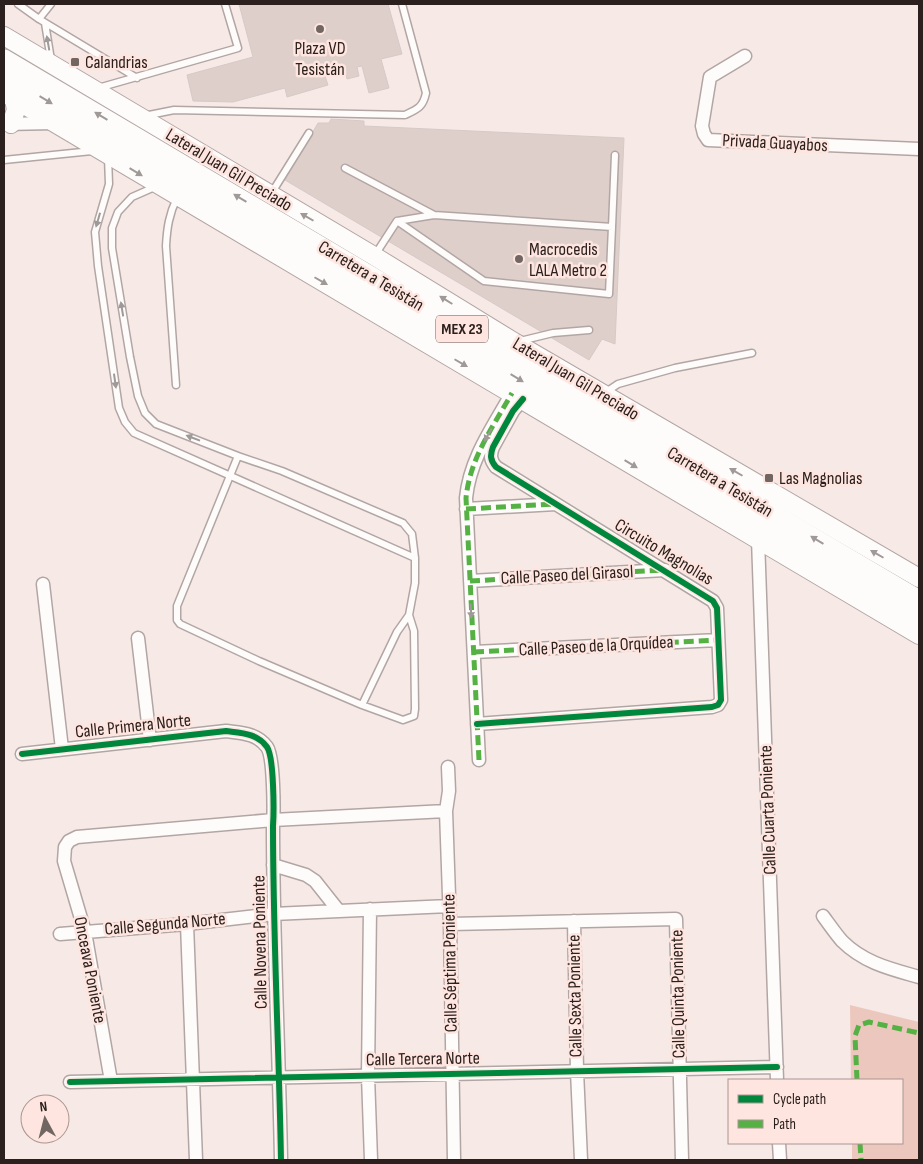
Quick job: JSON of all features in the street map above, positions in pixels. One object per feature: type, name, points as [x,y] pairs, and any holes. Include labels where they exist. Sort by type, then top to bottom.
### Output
[{"type":"main road","name":"Lateral Juan Gil Preciado","points":[[4,36],[632,412],[919,578]]},
{"type":"main road","name":"Carretera a Tesistán","points":[[4,59],[630,437],[654,460],[919,616]]},
{"type":"main road","name":"Carretera a Tesistán","points":[[4,75],[82,122],[630,437]]},
{"type":"main road","points":[[9,96],[608,451],[654,460],[758,539],[919,634]]},
{"type":"main road","points":[[8,124],[16,110],[9,96]]},
{"type":"main road","points":[[608,451],[630,437],[632,412]]},
{"type":"main road","points":[[654,460],[675,437]]},
{"type":"main road","name":"Carretera a Tesistán","points":[[654,460],[919,600]]},
{"type":"street","name":"Privada Guayabos","points":[[745,56],[710,77],[702,126],[708,140],[919,149]]},
{"type":"street","points":[[8,124],[82,122]]},
{"type":"street","points":[[479,760],[466,509],[468,485],[479,451],[517,396]]},
{"type":"street","name":"Circuito Magnolias","points":[[477,724],[712,707],[718,705],[721,700],[717,608],[714,601],[496,467],[491,458],[493,447],[513,411],[517,396]]},
{"type":"street","points":[[466,509],[556,504]]},
{"type":"street","name":"Calle Cuarta Poniente","points":[[758,539],[777,1079]]},
{"type":"street","name":"Calle Paseo del Girasol","points":[[470,581],[665,570]]},
{"type":"street","points":[[42,584],[62,749]]},
{"type":"street","points":[[138,638],[150,740]]},
{"type":"street","name":"Calle Paseo de la Orquídea","points":[[474,652],[718,640]]},
{"type":"street","name":"Calle Primera Norte","points":[[22,754],[226,731],[248,733]]},
{"type":"street","name":"Calle Novena Poniente","points":[[248,733],[259,738],[268,748],[271,759],[274,820],[273,914],[280,1160]]},
{"type":"street","name":"Calle Séptima Poniente","points":[[448,767],[449,790],[446,811],[454,1160]]},
{"type":"street","points":[[274,820],[446,811]]},
{"type":"street","name":"Onceava Poniente","points":[[111,1082],[85,932],[64,861],[64,847],[69,841],[77,837],[274,820]]},
{"type":"street","points":[[273,865],[306,875],[314,881],[338,910]]},
{"type":"street","name":"Calle Segunda Norte","points":[[60,934],[187,924],[273,914],[449,906]]},
{"type":"street","points":[[370,909],[368,1076],[372,1160]]},
{"type":"street","points":[[823,916],[841,940],[863,957],[889,969],[919,977]]},
{"type":"street","name":"Calle Quinta Poniente","points":[[574,921],[676,918],[682,1160]]},
{"type":"street","points":[[450,924],[574,921]]},
{"type":"street","name":"Calle Sexta Poniente","points":[[574,921],[581,1160]]},
{"type":"street","points":[[187,924],[196,1160]]},
{"type":"street","name":"Calle Tercera Norte","points":[[70,1082],[777,1067]]},
{"type":"street","points":[[780,1144],[780,1160]]},
{"type":"lane","points":[[18,4],[42,21],[137,78]]},
{"type":"lane","points":[[52,4],[42,21],[52,64]]},
{"type":"lane","points":[[93,89],[238,48],[225,4]]},
{"type":"lane","points":[[141,117],[174,110],[404,115],[416,110],[424,103],[426,93],[402,4]]},
{"type":"lane","points":[[270,195],[310,133]]},
{"type":"lane","points":[[4,160],[103,153],[109,184],[95,232],[98,266],[119,408],[125,422],[134,433],[415,558]]},
{"type":"lane","points":[[397,221],[484,281],[610,294],[615,155]]},
{"type":"lane","points":[[345,168],[434,215]]},
{"type":"lane","points":[[158,185],[132,197],[118,212],[112,228],[112,248],[138,396],[145,413],[156,424],[282,471],[403,523],[412,534],[415,558],[415,583],[409,615],[397,632],[362,706]]},
{"type":"lane","points":[[176,385],[166,246],[170,210],[178,196]]},
{"type":"lane","points":[[374,256],[397,221],[434,215],[612,227]]},
{"type":"lane","points":[[514,342],[553,333],[589,330]]},
{"type":"lane","points":[[602,394],[618,384],[675,368],[752,353]]},
{"type":"lane","points":[[238,456],[177,606],[177,620],[180,624],[362,706],[403,720],[414,716],[415,709],[414,631],[409,615]]},
{"type":"shaded area","points":[[850,1005],[919,1022],[919,1160],[852,1160],[852,1144],[903,1144],[903,1079],[851,1079]]},
{"type":"building","name":"Plaza VD Tesistán","points":[[239,4],[388,4],[402,54],[381,59],[389,88],[369,93],[362,66],[357,67],[359,76],[347,79],[345,71],[325,76],[328,85],[287,97],[285,88],[233,102],[193,101],[187,75],[253,57]]},
{"type":"building","name":"Macrocedis LALA Metro 2","points":[[331,119],[364,121],[364,126],[624,138],[615,344],[602,339],[589,360],[285,180],[318,123],[329,123]]},
{"type":"marked path","points":[[479,760],[466,498],[468,483],[477,456],[512,393]]},
{"type":"marked path","points":[[466,509],[554,504]]},
{"type":"marked path","points":[[470,581],[662,570]]},
{"type":"marked path","points":[[474,652],[718,640]]},
{"type":"marked path","points":[[857,1079],[855,1036],[859,1025],[869,1022],[919,1033]]},
{"type":"marked path","points":[[860,1144],[861,1160]]},
{"type":"cycle path","points":[[477,724],[712,707],[718,705],[721,700],[717,608],[713,601],[494,464],[491,457],[493,447],[513,411],[523,399]]},
{"type":"cycle path","points":[[22,754],[226,731],[254,736],[267,747],[271,761],[273,785],[273,868],[281,1160]]},
{"type":"cycle path","points":[[70,1082],[777,1067]]},
{"type":"place","name":"Plaza VD Tesistán","points":[[320,29]]},
{"type":"place","name":"Calandrias","points":[[75,62]]},
{"type":"place","name":"Macrocedis LALA Metro 2","points":[[519,259]]},
{"type":"place","name":"Las Magnolias","points":[[769,478]]}]
